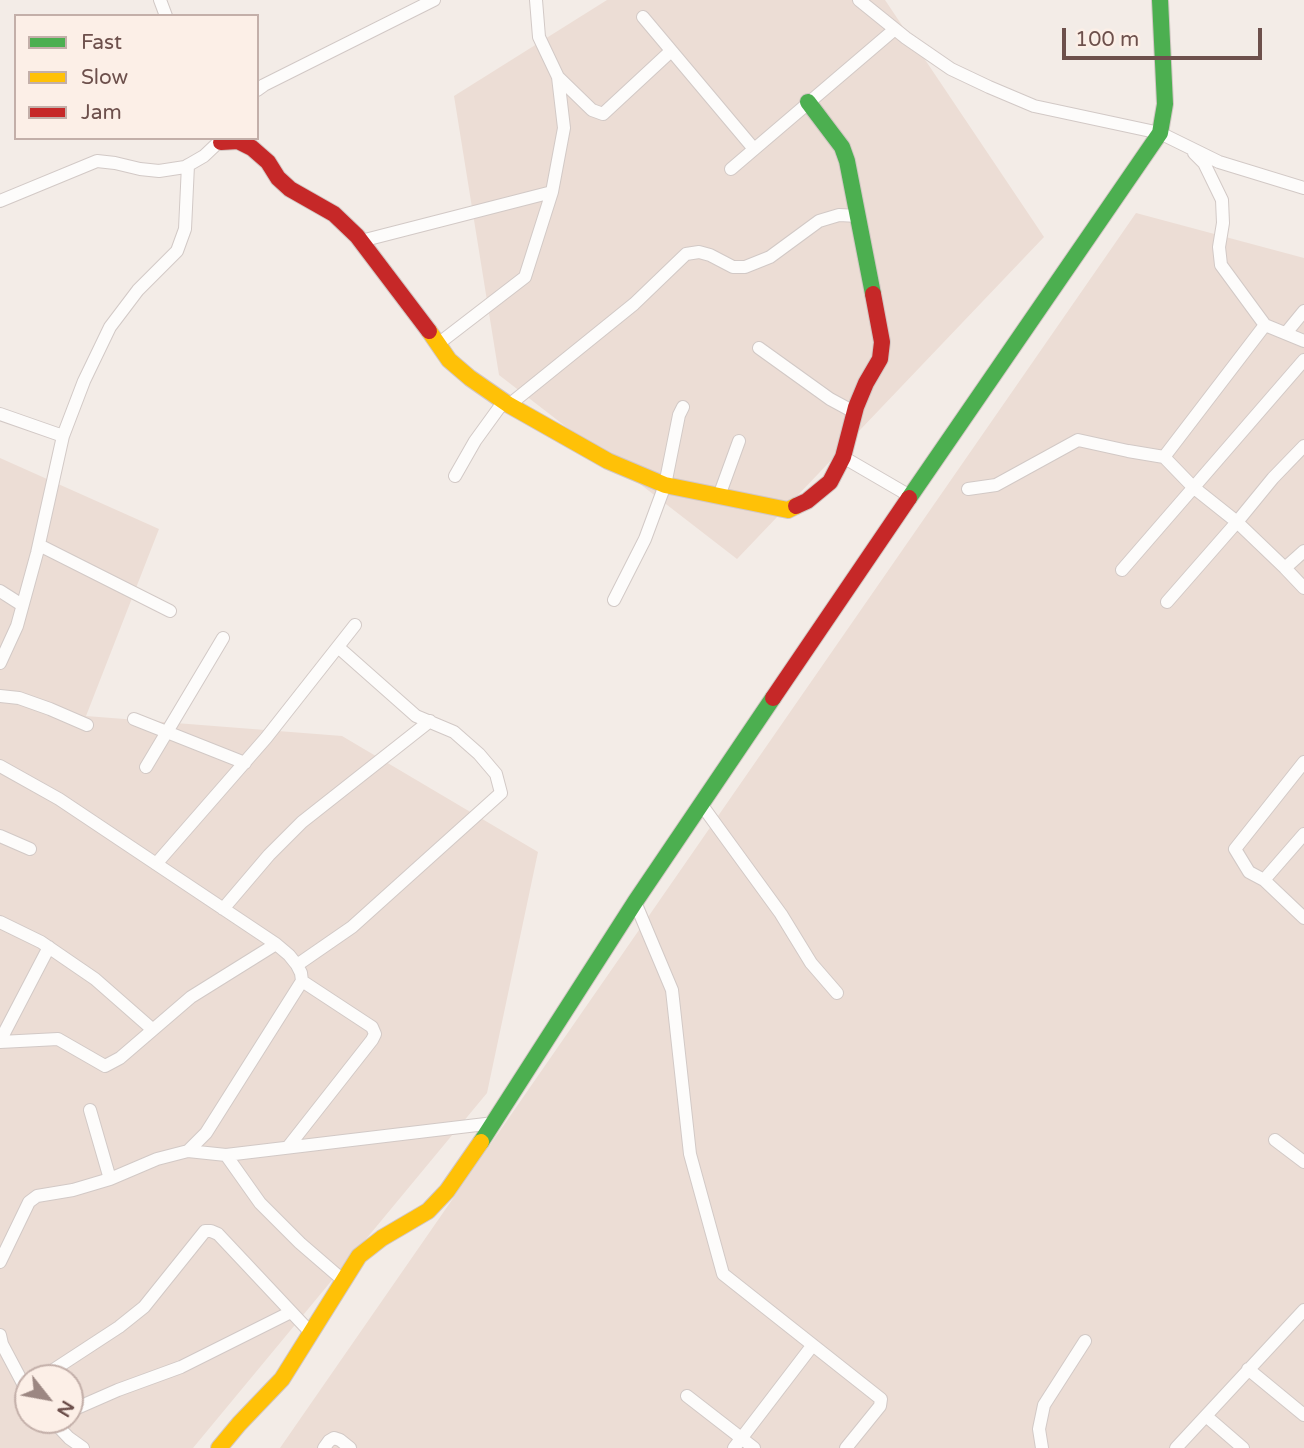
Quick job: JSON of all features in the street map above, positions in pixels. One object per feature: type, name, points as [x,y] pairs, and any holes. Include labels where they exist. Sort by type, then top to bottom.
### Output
[{"type":"street","points":[[259,89],[434,0]]},
{"type":"street","points":[[438,344],[525,277],[552,192],[564,128],[558,78],[540,37],[536,0]]},
{"type":"street","points":[[859,0],[951,69],[1034,106],[1160,133],[1219,162],[1304,188]]},
{"type":"street","points":[[219,1448],[282,1379],[359,1256],[428,1211],[447,1191],[701,804],[1160,133],[1165,104],[1160,0]]},
{"type":"street","points":[[643,17],[754,149]]},
{"type":"street","points":[[731,169],[895,29]]},
{"type":"street","points":[[558,78],[592,110],[603,114],[671,51]]},
{"type":"street","points":[[0,201],[97,161],[159,171],[185,167],[204,156],[222,140],[239,141],[268,162],[278,178],[290,189],[334,214],[361,241],[449,360],[507,403],[608,461],[665,485],[788,510],[807,501],[830,482],[844,457],[855,412],[866,383],[880,359],[882,342],[847,161],[842,147],[808,102]]},
{"type":"street","points":[[1186,145],[1204,163],[1222,200],[1223,222],[1219,247],[1221,265],[1265,325],[1304,341]]},
{"type":"street","points":[[0,663],[17,626],[39,545],[63,436],[84,381],[110,327],[138,290],[177,251],[182,241],[188,165]]},
{"type":"street","points":[[361,241],[552,192]]},
{"type":"street","points":[[455,476],[475,441],[507,403],[634,304],[686,254],[699,252],[733,267],[745,267],[770,257],[820,221],[839,215],[858,216]]},
{"type":"street","points":[[1286,333],[1304,311]]},
{"type":"street","points":[[1164,457],[1265,325]]},
{"type":"street","points":[[759,348],[830,400],[855,412]]},
{"type":"street","points":[[1122,570],[1304,360]]},
{"type":"street","points":[[614,600],[645,539],[665,485],[683,407]]},
{"type":"street","points":[[0,414],[63,436]]},
{"type":"street","points":[[968,489],[996,485],[1077,440],[1164,457],[1193,487],[1237,522],[1304,587]]},
{"type":"street","points":[[719,496],[739,441]]},
{"type":"street","points":[[1167,602],[1273,478],[1304,446]]},
{"type":"street","points":[[844,457],[910,496]]},
{"type":"street","points":[[39,545],[170,611]]},
{"type":"street","points":[[1285,568],[1304,551]]},
{"type":"street","points":[[0,591],[22,605]]},
{"type":"street","points":[[156,864],[245,763],[355,625]]},
{"type":"street","points":[[146,767],[223,638]]},
{"type":"street","points":[[297,965],[352,927],[501,793],[496,774],[479,754],[454,732],[416,716],[338,647]]},
{"type":"street","points":[[0,696],[19,698],[87,724]]},
{"type":"street","points":[[134,719],[245,763]]},
{"type":"street","points":[[223,909],[269,855],[302,822],[430,721]]},
{"type":"street","points":[[1304,762],[1236,849],[1249,872],[1264,880],[1304,918]]},
{"type":"street","points":[[0,766],[59,799],[276,944],[289,955],[301,972],[302,981],[206,1133],[188,1152]]},
{"type":"street","points":[[701,804],[781,914],[811,963],[837,993]]},
{"type":"street","points":[[1264,880],[1304,834]]},
{"type":"street","points":[[0,835],[30,849]]},
{"type":"street","points":[[635,902],[672,990],[690,1154],[723,1274],[881,1399],[880,1406],[846,1448]]},
{"type":"street","points":[[0,922],[49,947],[96,979],[152,1029]]},
{"type":"street","points":[[0,1042],[58,1039],[105,1066],[120,1058],[191,997],[276,944]]},
{"type":"street","points":[[0,1042],[49,947]]},
{"type":"street","points":[[288,1147],[375,1034],[372,1027],[302,981]]},
{"type":"street","points":[[90,1110],[110,1179]]},
{"type":"street","points":[[0,1262],[4,1240],[29,1202],[37,1196],[73,1190],[110,1179],[157,1159],[188,1152],[226,1155],[494,1123]]},
{"type":"street","points":[[1275,1140],[1304,1162]]},
{"type":"street","points":[[226,1155],[261,1203],[300,1243],[344,1281]]},
{"type":"street","points":[[62,1364],[144,1307],[205,1231],[218,1234],[312,1334]]},
{"type":"street","points":[[84,1405],[181,1367],[292,1312]]},
{"type":"street","points":[[1176,1448],[1248,1369],[1301,1319]]},
{"type":"street","points":[[1042,1448],[1040,1429],[1044,1405],[1085,1340]]},
{"type":"street","points":[[1,1342],[14,1366]]},
{"type":"street","points":[[738,1443],[813,1346]]},
{"type":"street","points":[[1248,1369],[1304,1415]]},
{"type":"street","points":[[687,1396],[738,1443],[754,1448]]},
{"type":"street","points":[[1206,1416],[1243,1448]]},
{"type":"street","points":[[324,1448],[334,1438],[350,1448]]},
{"type":"street","points":[[64,1443],[83,1448]]},
{"type":"shaded area","points":[[607,0],[885,0],[1044,237],[737,559],[499,375],[454,96]]},
{"type":"shaded area","points":[[1136,213],[1304,258],[1304,1448],[280,1448]]},
{"type":"shaded area","points":[[0,458],[159,529],[86,716],[342,736],[538,852],[487,1093],[193,1448],[0,1448]]},
{"type":"traffic: fast","points":[[909,498],[1160,133],[1165,104],[1160,0]]},
{"type":"traffic: fast","points":[[808,102],[842,147],[847,161],[873,294]]},
{"type":"traffic: fast","points":[[481,1142],[635,902],[773,698]]},
{"type":"traffic: slow","points":[[429,331],[449,360],[470,378],[509,405],[608,461],[665,485],[788,510],[796,506]]},
{"type":"traffic: slow","points":[[219,1448],[282,1379],[359,1256],[382,1238],[428,1211],[447,1191],[481,1142]]},
{"type":"traffic: jam","points":[[221,142],[238,141],[252,148],[268,162],[278,178],[290,189],[334,214],[357,236],[429,331]]},
{"type":"traffic: jam","points":[[796,506],[807,501],[830,482],[843,457],[856,407],[880,359],[882,342],[873,294]]},
{"type":"traffic: jam","points":[[773,698],[909,498]]}]
